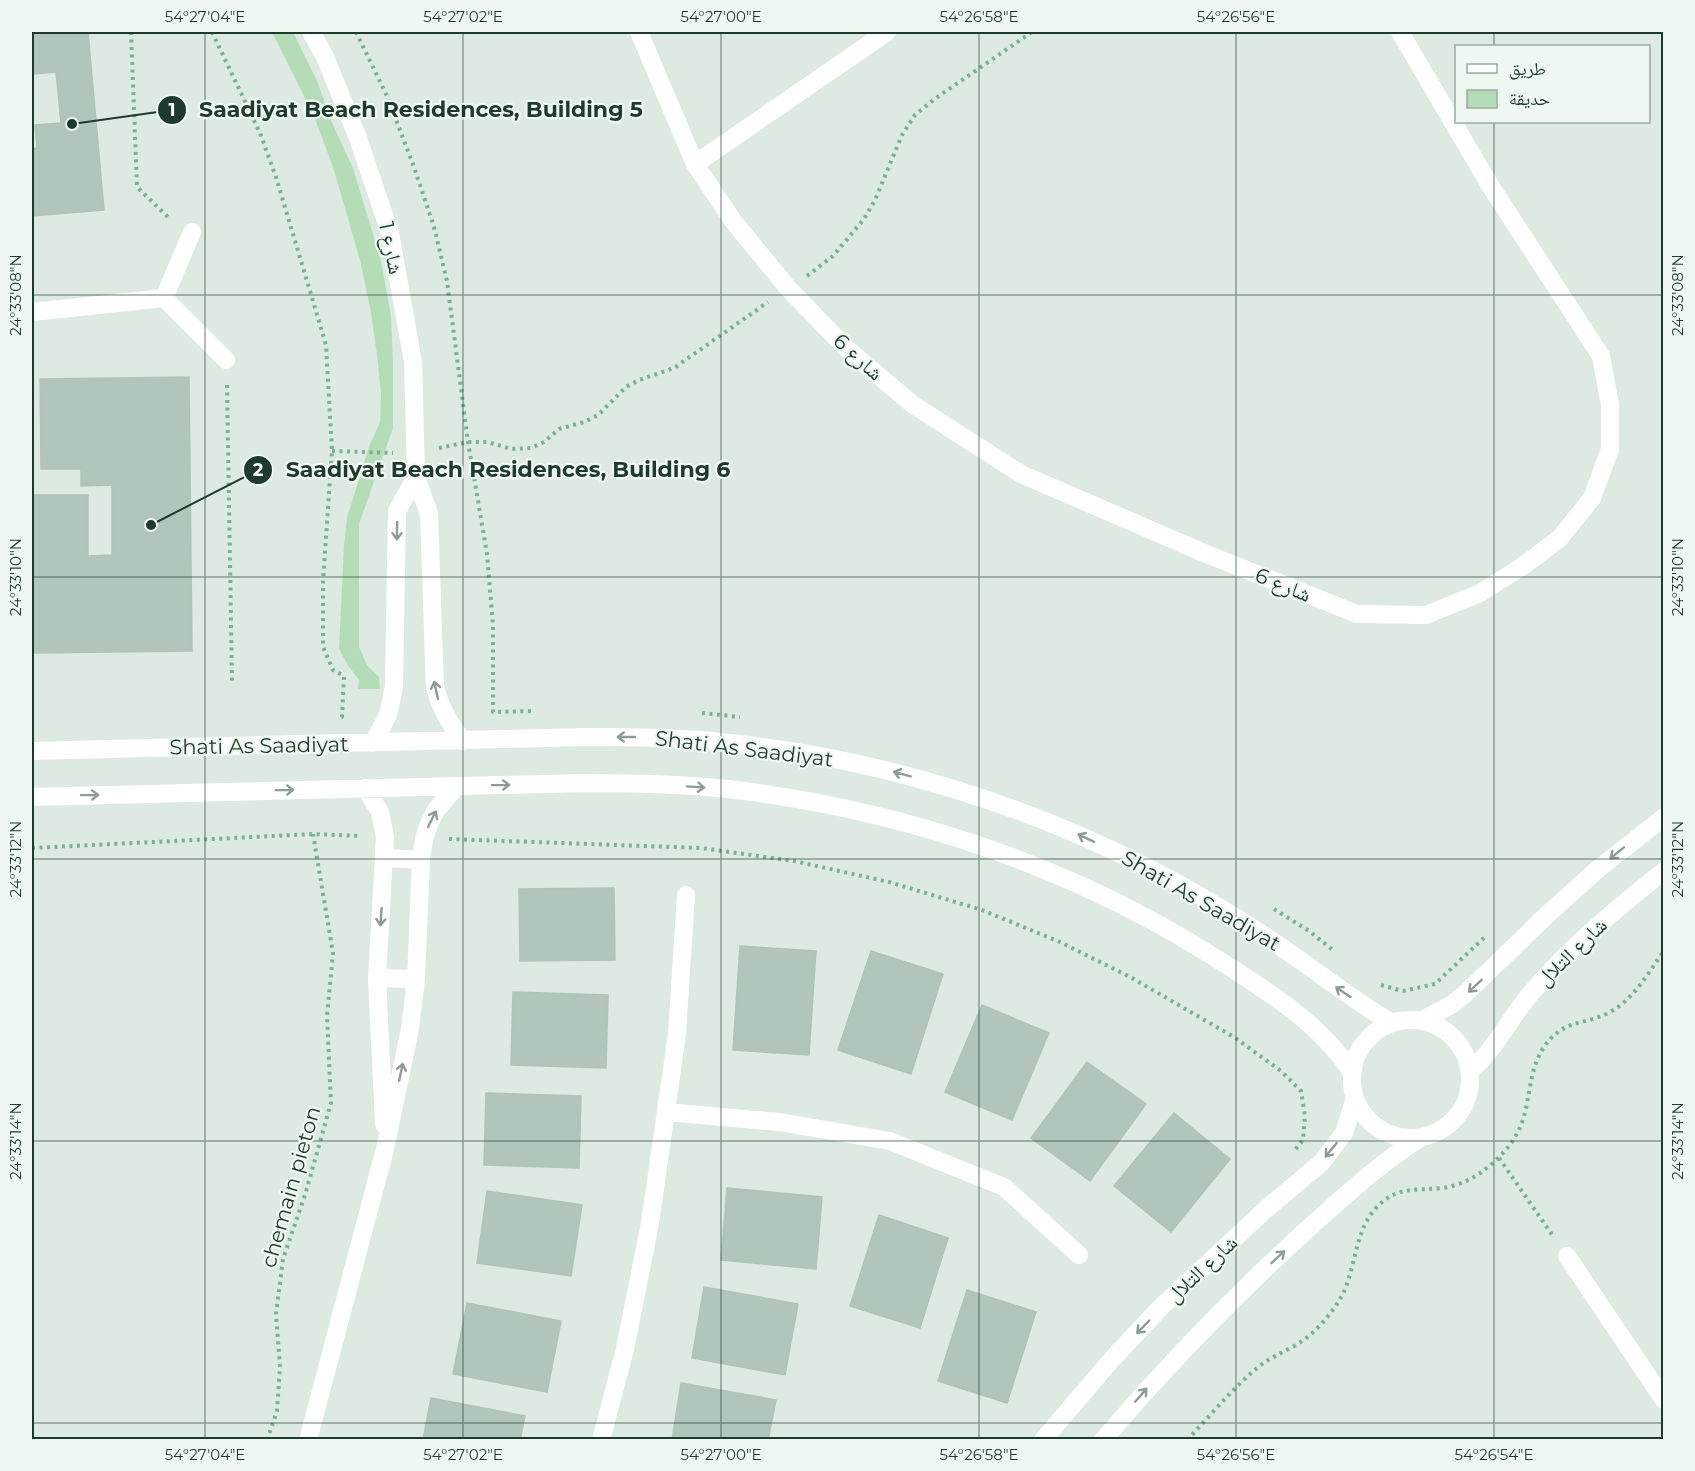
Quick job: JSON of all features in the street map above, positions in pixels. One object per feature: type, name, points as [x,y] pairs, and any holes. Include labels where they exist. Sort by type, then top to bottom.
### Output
[{"type":"street","name":"شارع 1","points":[[311,32],[325,57],[358,138],[390,233],[413,362],[416,477],[429,514],[435,688],[445,717],[463,741]]},
{"type":"street","name":"شارع 6","points":[[639,32],[695,164],[733,221],[788,288],[846,348],[912,404],[1021,474],[1204,553],[1357,614],[1426,615],[1480,593],[1523,566],[1560,538],[1592,498],[1610,449],[1610,405],[1601,356],[1491,188],[1400,32]]},
{"type":"street","points":[[695,164],[887,32]]},
{"type":"street","points":[[164,298],[192,232]]},
{"type":"street","points":[[32,312],[164,298]]},
{"type":"street","points":[[164,298],[226,360]]},
{"type":"street","points":[[373,743],[388,715],[394,687],[397,511],[416,477]]},
{"type":"street","name":"Shati As Saadiyat","points":[[32,751],[594,737],[709,741],[772,748],[834,759],[957,789],[1016,809],[1132,859],[1242,921],[1352,998],[1392,1023]]},
{"type":"street","name":"Shati As Saadiyat","points":[[32,796],[643,783],[726,789],[798,799],[868,813],[938,831],[1008,855],[1075,883],[1142,915],[1267,991],[1316,1028],[1330,1042],[1352,1072]]},
{"type":"street","points":[[308,1440],[385,1149],[410,1029],[417,979],[421,860],[424,839],[436,810],[457,786]]},
{"type":"street","points":[[365,788],[380,812],[385,837],[377,978],[385,1149]]},
{"type":"street","points":[[1421,1020],[1451,1005],[1464,995],[1581,884],[1664,817]]},
{"type":"street","points":[[385,858],[421,860]]},
{"type":"street","name":"شارع التلال","points":[[1470,1071],[1488,1054],[1533,991],[1578,944],[1664,871]]},
{"type":"street","points":[[601,1440],[625,1349],[648,1235],[677,1034],[686,895]]},
{"type":"street","points":[[377,978],[417,979]]},
{"type":"street","points":[[1421,1020],[1444,1030],[1462,1047],[1470,1071],[1470,1089],[1464,1106],[1454,1121],[1439,1131],[1422,1137],[1405,1138],[1389,1134],[1374,1125],[1363,1113],[1355,1098],[1352,1072],[1355,1059],[1370,1037],[1392,1023],[1421,1020]]},
{"type":"street","name":"شارع التلال","points":[[1043,1440],[1113,1358],[1161,1307],[1256,1218],[1322,1162],[1344,1133],[1355,1098]]},
{"type":"street","points":[[666,1112],[779,1122],[890,1141],[1004,1187],[1079,1255]]},
{"type":"street","name":"شارع التلال","points":[[1103,1440],[1194,1338],[1243,1289],[1380,1166],[1422,1137]]},
{"type":"street","points":[[1567,1256],[1664,1400]]},
{"type":"path","points":[[131,32],[137,188],[181,229],[192,232]]},
{"type":"path","points":[[212,32],[260,133],[276,177],[326,345],[332,451],[323,581],[323,647],[333,670],[344,676],[342,717],[333,717]]},
{"type":"path","points":[[356,32],[387,96],[434,227],[447,281],[468,442],[488,554],[493,625],[493,712],[537,711]]},
{"type":"path","points":[[332,451],[414,453],[468,442],[488,442],[511,449],[531,448],[544,442],[559,429],[584,422],[598,415],[626,387],[639,380],[675,368],[833,256],[864,219],[875,200],[902,135],[915,115],[1032,32]]},
{"type":"path","points":[[226,360],[232,681]]},
{"type":"path","points":[[695,713],[750,719]]},
{"type":"path","points":[[32,848],[313,834],[385,837]]},
{"type":"path","name":"chemain pieton","points":[[267,1440],[277,1411],[280,1367],[276,1314],[283,1259],[305,1195],[331,1103],[327,1016],[333,953],[313,834]]},
{"type":"path","points":[[424,839],[701,848],[794,861],[889,882],[982,910],[1060,942],[1132,978],[1234,1037],[1281,1071],[1301,1090],[1305,1116],[1303,1140],[1291,1155]]},
{"type":"path","points":[[1270,907],[1309,931],[1337,954]]},
{"type":"path","points":[[1374,984],[1404,991],[1435,984],[1490,933]]},
{"type":"path","points":[[1187,1440],[1254,1371],[1271,1358],[1296,1345],[1320,1326],[1339,1302],[1351,1273],[1366,1222],[1376,1208],[1389,1197],[1404,1190],[1444,1187],[1465,1181],[1483,1171],[1499,1158],[1511,1144],[1521,1124],[1530,1080],[1544,1047],[1554,1035],[1567,1026],[1596,1018],[1626,1001],[1639,987],[1664,951]]},
{"type":"path","points":[[1499,1158],[1567,1256]]},
{"type":"green space","points":[[272,32],[293,32],[317,81],[333,125],[353,168],[381,261],[391,316],[393,428],[359,524],[359,647],[367,665],[379,677],[380,689],[358,689],[359,680],[339,648],[347,518],[369,447],[380,422],[381,394],[371,312],[360,260],[333,167],[313,114]]},
{"type":"building","points":[[32,32],[88,32],[104,210],[32,216],[32,149],[37,148],[35,125],[61,123],[56,72],[34,74]]},
{"type":"building","points":[[189,377],[192,651],[32,653],[32,495],[88,495],[88,556],[112,555],[112,485],[81,486],[81,469],[41,469],[40,379]]},
{"type":"building","points":[[614,888],[615,960],[520,961],[519,889]]},
{"type":"building","points":[[740,946],[816,951],[809,1055],[733,1050]]},
{"type":"building","points":[[871,951],[943,974],[911,1074],[838,1050]]},
{"type":"building","points":[[513,992],[608,995],[606,1068],[511,1065]]},
{"type":"building","points":[[982,1005],[1049,1033],[1012,1120],[945,1092]]},
{"type":"building","points":[[1087,1062],[1146,1104],[1090,1181],[1031,1138]]},
{"type":"building","points":[[486,1093],[581,1096],[579,1168],[484,1165]]},
{"type":"building","points":[[1174,1113],[1230,1159],[1171,1232],[1114,1186]]},
{"type":"building","points":[[727,1188],[822,1197],[816,1269],[721,1260]]},
{"type":"building","points":[[487,1191],[582,1205],[571,1276],[477,1263]]},
{"type":"building","points":[[879,1215],[948,1238],[920,1328],[850,1306]]},
{"type":"building","points":[[704,1287],[798,1304],[785,1375],[692,1358]]},
{"type":"building","points":[[967,1290],[1036,1312],[1007,1403],[938,1381]]},
{"type":"building","points":[[467,1303],[561,1321],[547,1392],[453,1374]]},
{"type":"building","points":[[681,1383],[776,1400],[768,1440],[672,1440]]},
{"type":"building","points":[[431,1398],[525,1416],[520,1440],[423,1440]]},
{"type":"place","name":"Saadiyat Beach Residences, Building 5","points":[[72,124]]},
{"type":"place","name":"Saadiyat Beach Residences, Building 6","points":[[151,525]]}]
